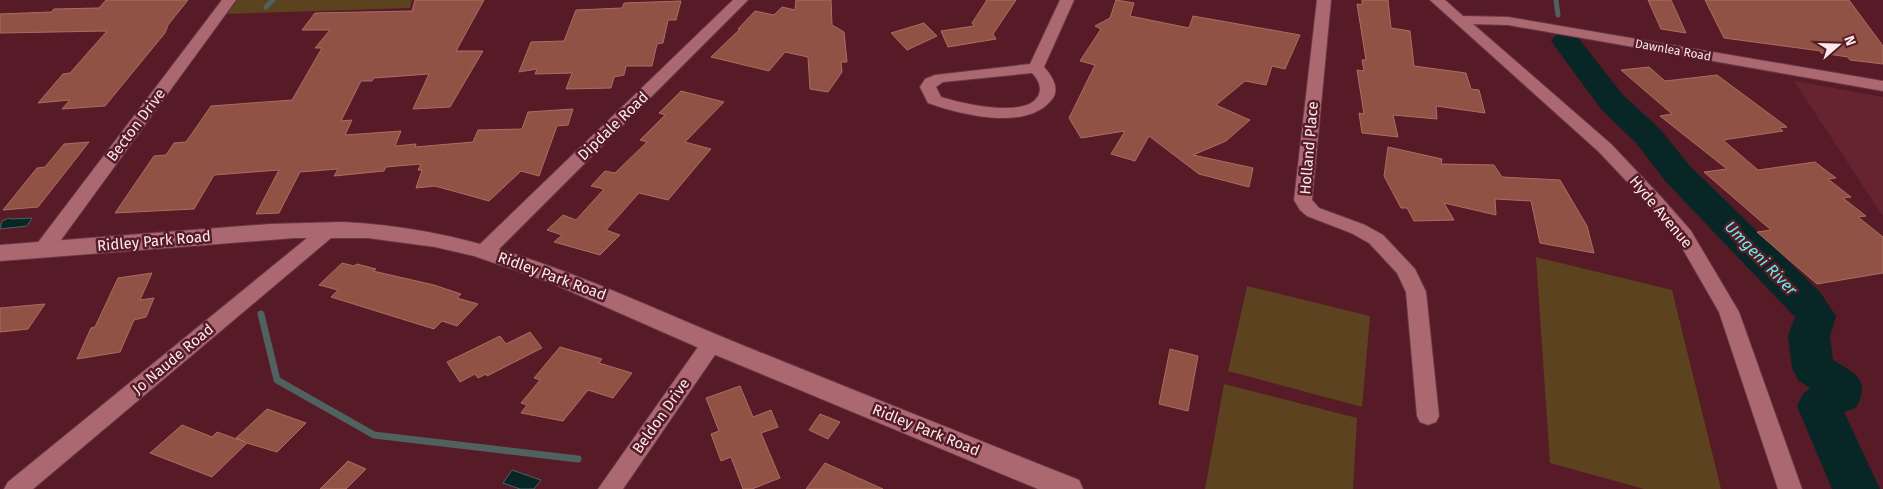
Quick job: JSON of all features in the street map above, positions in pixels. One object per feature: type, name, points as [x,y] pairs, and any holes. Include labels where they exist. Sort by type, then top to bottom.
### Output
[{"type":"street","name":"Becton Drive","points":[[43,250],[230,0]]},
{"type":"street","name":"Dipdale Road","points":[[485,251],[741,0]]},
{"type":"street","points":[[1036,68],[1067,0]]},
{"type":"street","name":"Holland Place","points":[[1324,0],[1303,200],[1306,206],[1313,212],[1350,226],[1376,239],[1405,269],[1416,292],[1428,416]]},
{"type":"street","name":"Hyde Avenue","points":[[1437,0],[1462,20],[1605,148],[1657,203],[1684,235],[1729,312],[1790,489]]},
{"type":"street","name":"Dawnlea Road","points":[[1462,20],[1508,21],[1883,86]]},
{"type":"street","points":[[1036,68],[1043,75],[1048,92],[1044,101],[1025,111],[996,113],[944,104],[934,100],[928,87],[930,82],[940,78],[1036,68]]},
{"type":"street","name":"Ridley Park Road","points":[[0,253],[268,231],[330,229],[396,233],[485,251],[537,268],[599,293],[712,343],[1069,489]]},
{"type":"street","name":"Jo Naude Road","points":[[16,489],[330,229]]},
{"type":"street","name":"Beldon Drive","points":[[610,489],[712,343]]},
{"type":"shaded area","points":[[237,0],[412,0],[410,8],[227,14]]},
{"type":"shaded area","points":[[1794,81],[1883,97],[1883,216]]},
{"type":"shaded area","points":[[1536,257],[1672,290],[1721,489],[1644,489],[1550,463]]},
{"type":"shaded area","points":[[1247,286],[1370,316],[1362,407],[1228,371]]},
{"type":"shaded area","points":[[1224,384],[1357,418],[1353,489],[1205,489]]},
{"type":"water","points":[[9,218],[32,218],[27,226],[0,229],[2,221]]},
{"type":"water","points":[[512,470],[541,480],[534,489],[520,489],[503,483]]},
{"type":"building","points":[[106,0],[188,0],[168,25],[165,33],[105,106],[62,109],[70,100],[38,103],[63,74],[70,73],[107,31],[0,33],[0,14],[51,12],[54,9],[99,8]]},
{"type":"building","points":[[415,0],[484,0],[456,51],[483,51],[450,107],[413,109],[429,74],[374,78],[372,81],[361,81],[341,121],[352,120],[345,135],[401,131],[395,146],[416,144],[415,147],[473,142],[478,130],[522,129],[528,112],[573,109],[568,125],[557,126],[539,176],[521,171],[489,201],[435,186],[416,188],[422,170],[418,170],[421,164],[386,167],[384,171],[334,176],[338,169],[300,172],[279,213],[256,214],[279,170],[214,175],[194,209],[115,213],[154,156],[166,155],[174,143],[186,142],[211,106],[292,100],[322,48],[315,48],[330,30],[302,30],[315,13],[412,11]]},
{"type":"building","points":[[796,0],[831,0],[832,25],[844,32],[847,62],[841,62],[842,72],[828,92],[810,89],[808,57],[785,52],[769,71],[711,57],[740,29],[738,29],[755,11],[774,15],[782,7],[795,10]]},
{"type":"building","points":[[987,0],[1016,0],[993,34],[996,39],[948,47],[941,31],[974,26],[972,23]]},
{"type":"building","points":[[1116,0],[1134,3],[1130,16],[1189,28],[1193,16],[1300,35],[1285,69],[1272,66],[1266,85],[1245,81],[1216,105],[1250,120],[1226,141],[1193,155],[1253,168],[1249,187],[1199,174],[1149,136],[1135,161],[1111,154],[1125,131],[1081,138],[1069,118],[1095,65],[1080,61],[1101,29],[1095,26],[1110,18]]},
{"type":"building","points":[[1362,0],[1388,0],[1391,28],[1410,31],[1414,66],[1466,73],[1471,89],[1479,90],[1485,113],[1436,106],[1437,119],[1393,115],[1398,137],[1362,133],[1359,113],[1364,114],[1357,70],[1364,71],[1362,60],[1366,60],[1357,4],[1362,5]]},
{"type":"building","points":[[1648,0],[1671,0],[1686,33],[1661,29]]},
{"type":"building","points":[[1705,0],[1849,0],[1883,46],[1883,64],[1850,60],[1848,57],[1821,53],[1821,51],[1724,38]]},
{"type":"building","points":[[681,1],[676,20],[668,20],[663,43],[657,44],[652,66],[626,66],[624,75],[614,77],[611,88],[566,89],[572,73],[535,74],[537,69],[519,72],[531,42],[564,41],[576,10],[622,8],[624,3]]},
{"type":"building","points":[[924,23],[937,36],[907,50],[891,33]]},
{"type":"building","points":[[1649,67],[1665,81],[1717,75],[1787,127],[1779,128],[1783,131],[1723,140],[1758,170],[1815,162],[1836,178],[1828,179],[1851,197],[1843,198],[1866,216],[1858,217],[1883,237],[1883,273],[1817,284],[1757,232],[1771,230],[1704,172],[1727,169],[1660,116],[1672,114],[1621,70]]},
{"type":"building","points":[[681,91],[724,102],[685,142],[711,149],[668,200],[639,193],[606,230],[620,235],[600,255],[554,242],[562,235],[547,230],[563,215],[576,220],[604,189],[591,186],[605,171],[615,173],[647,142],[640,140],[665,115],[659,113]]},
{"type":"building","points":[[89,142],[38,207],[3,210],[37,168],[45,167],[64,144]]},
{"type":"building","points":[[1388,147],[1442,159],[1441,164],[1494,165],[1502,177],[1560,180],[1587,226],[1594,253],[1540,243],[1531,201],[1495,199],[1496,215],[1444,203],[1454,220],[1414,221],[1407,208],[1401,208],[1384,176]]},
{"type":"building","points":[[342,263],[354,266],[357,264],[376,269],[373,271],[434,285],[461,294],[457,298],[478,304],[457,326],[442,321],[434,329],[331,297],[338,290],[319,285]]},
{"type":"building","points":[[152,273],[140,300],[154,298],[146,317],[134,320],[120,352],[77,359],[91,328],[95,327],[118,278]]},
{"type":"building","points":[[45,304],[28,329],[0,332],[0,308]]},
{"type":"building","points":[[530,332],[542,348],[487,376],[486,374],[478,378],[475,374],[460,382],[447,362],[500,336],[506,344]]},
{"type":"building","points":[[560,347],[602,359],[599,363],[632,373],[613,398],[588,390],[563,421],[521,413],[527,405],[521,403],[540,380],[534,378]]},
{"type":"building","points":[[1170,349],[1198,356],[1188,411],[1159,404]]},
{"type":"building","points":[[740,386],[753,417],[771,410],[778,427],[761,433],[780,478],[752,489],[743,489],[731,457],[721,461],[711,434],[719,431],[706,398]]},
{"type":"building","points":[[267,409],[306,423],[277,452],[247,443],[212,477],[150,453],[182,425],[212,437],[217,432],[245,442],[236,438]]},
{"type":"building","points":[[820,414],[840,422],[828,439],[809,430]]},
{"type":"building","points":[[348,461],[366,469],[346,489],[320,489]]},
{"type":"building","points":[[825,463],[883,489],[806,489]]},
{"type":"waterway","points":[[266,7],[273,0]]},
{"type":"waterway","name":"Umgeni River","points":[[1556,0],[1558,15]]},
{"type":"waterway","name":"Umgeni River","points":[[1566,41],[1612,102],[1648,136],[1678,174],[1806,302],[1816,316],[1809,336],[1813,368],[1841,386],[1841,396],[1828,398],[1819,406],[1856,489]]},
{"type":"waterway","points":[[261,314],[277,380],[374,435],[578,459]]}]
